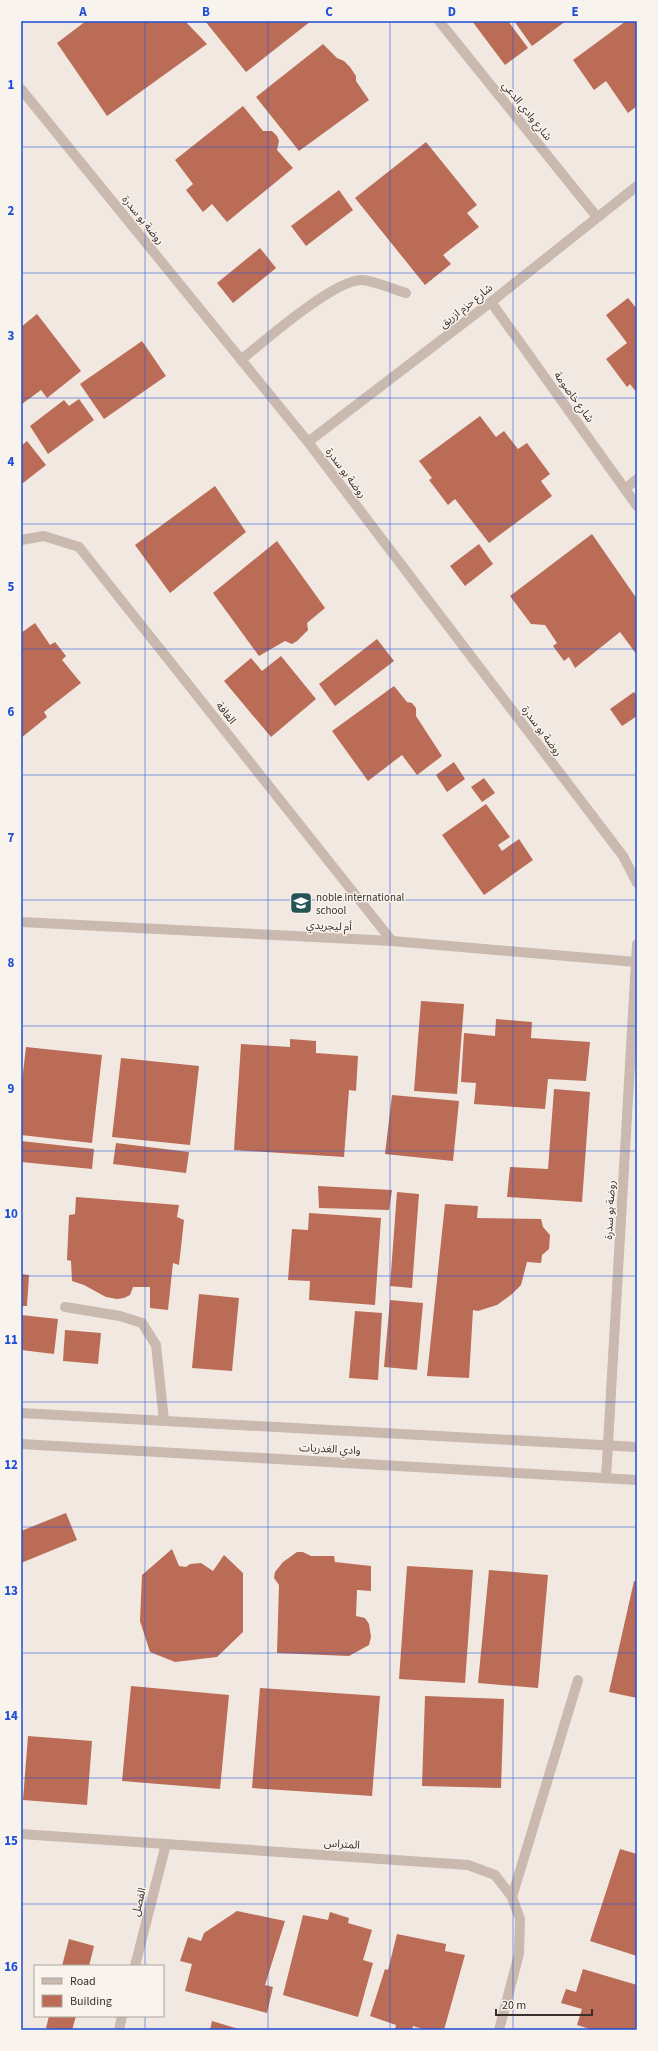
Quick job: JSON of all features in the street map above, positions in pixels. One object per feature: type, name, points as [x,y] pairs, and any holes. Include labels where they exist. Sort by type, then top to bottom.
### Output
[{"type":"street","name":"شارع وادي الدعي","points":[[439,21],[597,217]]},
{"type":"street","name":"روضة بو سدرة","points":[[21,89],[308,442],[623,856],[637,883]]},
{"type":"street","name":"شارع حزم ازريق","points":[[308,442],[491,302],[637,186]]},
{"type":"street","points":[[241,360],[285,324],[349,282],[363,280],[406,293]]},
{"type":"street","name":"شارع خاصومة","points":[[491,302],[637,506]]},
{"type":"street","points":[[625,489],[637,479]]},
{"type":"street","name":"الغافة","points":[[21,540],[44,536],[78,547],[392,941]]},
{"type":"street","name":"أم ليجريدي","points":[[21,922],[392,941],[636,962]]},
{"type":"street","name":"روضة بو سدرة","points":[[606,1478],[633,1078],[637,944]]},
{"type":"street","points":[[65,1307],[120,1316],[142,1323],[156,1345],[164,1421]]},
{"type":"street","name":"وادي الغدريات","points":[[21,1413],[637,1447]]},
{"type":"street","name":"وادي الغدريات","points":[[21,1444],[637,1480]]},
{"type":"street","points":[[512,1897],[578,1680]]},
{"type":"street","name":"المتراس","points":[[21,1834],[468,1865],[495,1875],[512,1897],[520,1919],[518,1954],[499,2030]]},
{"type":"street","name":"الفصل","points":[[135,1965],[166,1844]]},
{"type":"street","points":[[119,2030],[122,2017]]},
{"type":"building","points":[[86,21],[185,21],[207,44],[107,116],[57,43]]},
{"type":"building","points":[[205,21],[311,21],[246,72]]},
{"type":"building","points":[[472,21],[508,21],[528,48],[505,65]]},
{"type":"building","points":[[514,21],[566,21],[532,46]]},
{"type":"building","points":[[626,21],[637,21],[637,106],[628,113],[606,81],[594,90],[573,60]]},
{"type":"building","points":[[323,44],[337,58],[344,61],[350,67],[356,76],[356,81],[369,100],[299,151],[256,97]]},
{"type":"building","points":[[243,106],[263,131],[272,131],[277,136],[279,141],[277,150],[293,168],[227,222],[212,204],[203,212],[186,190],[193,184],[175,160]]},
{"type":"building","points":[[426,142],[477,205],[467,213],[479,227],[443,255],[451,264],[425,285],[355,198]]},
{"type":"building","points":[[339,190],[353,210],[306,246],[291,226]]},
{"type":"building","points":[[260,248],[276,268],[233,303],[217,283]]},
{"type":"building","points":[[628,298],[637,309],[637,393],[630,384],[627,387],[606,359],[627,343],[606,315]]},
{"type":"building","points":[[37,314],[81,371],[47,398],[41,390],[22,404],[21,327]]},
{"type":"building","points":[[142,341],[166,376],[104,419],[80,384]]},
{"type":"building","points":[[79,399],[94,420],[48,454],[30,426],[64,400],[69,406]]},
{"type":"building","points":[[480,416],[496,437],[504,431],[518,449],[527,443],[550,474],[541,481],[552,496],[489,543],[455,499],[448,505],[429,480],[432,478],[419,461]]},
{"type":"building","points":[[27,441],[46,465],[23,483],[21,481],[21,446]]},
{"type":"building","points":[[215,486],[246,532],[170,593],[135,545]]},
{"type":"building","points":[[592,534],[637,599],[637,655],[620,632],[575,668],[569,657],[564,661],[553,646],[557,643],[545,625],[531,624],[510,596]]},
{"type":"building","points":[[277,541],[325,608],[307,623],[308,630],[297,641],[292,644],[285,641],[259,656],[213,593]]},
{"type":"building","points":[[479,544],[493,564],[465,586],[450,566]]},
{"type":"building","points":[[35,623],[50,645],[55,642],[66,656],[62,660],[81,683],[44,712],[47,717],[21,738],[21,633]]},
{"type":"building","points":[[377,639],[394,661],[335,706],[319,684]]},
{"type":"building","points":[[281,656],[316,699],[271,737],[224,681],[251,658],[262,671]]},
{"type":"building","points":[[394,686],[407,702],[412,703],[416,708],[416,716],[442,756],[417,775],[402,755],[368,781],[332,731]]},
{"type":"building","points":[[634,692],[637,696],[637,716],[622,726],[610,709]]},
{"type":"building","points":[[454,762],[465,779],[447,792],[436,775]]},
{"type":"building","points":[[484,778],[495,793],[482,802],[471,787]]},
{"type":"building","points":[[486,804],[510,837],[498,845],[502,851],[519,839],[533,860],[484,895],[442,835]]},
{"type":"building","points":[[421,1001],[464,1004],[457,1094],[414,1091]]},
{"type":"building","points":[[496,1019],[532,1022],[531,1038],[590,1042],[586,1081],[548,1079],[545,1109],[474,1104],[476,1083],[461,1082],[464,1033],[495,1036]]},
{"type":"building","points":[[290,1039],[316,1041],[316,1053],[358,1056],[356,1091],[349,1090],[344,1157],[234,1150],[241,1044],[290,1047]]},
{"type":"building","points":[[26,1047],[102,1055],[92,1143],[21,1135],[21,1090]]},
{"type":"building","points":[[121,1058],[199,1066],[190,1145],[112,1137]]},
{"type":"building","points":[[554,1089],[590,1092],[582,1202],[507,1197],[510,1167],[548,1169]]},
{"type":"building","points":[[392,1095],[459,1101],[453,1161],[385,1154]]},
{"type":"building","points":[[21,1141],[94,1149],[92,1169],[21,1162]]},
{"type":"building","points":[[116,1143],[189,1152],[186,1173],[113,1164]]},
{"type":"building","points":[[318,1186],[392,1190],[389,1210],[319,1208]]},
{"type":"building","points":[[397,1192],[419,1194],[412,1288],[390,1286]]},
{"type":"building","points":[[76,1197],[179,1205],[177,1217],[184,1220],[179,1265],[173,1263],[168,1310],[150,1308],[150,1287],[133,1287],[130,1295],[117,1299],[106,1297],[84,1285],[72,1281],[71,1261],[67,1260],[69,1215],[75,1214]]},
{"type":"building","points":[[445,1204],[478,1206],[477,1218],[541,1219],[543,1227],[550,1235],[549,1249],[542,1255],[541,1263],[527,1262],[521,1285],[512,1294],[497,1305],[478,1311],[473,1310],[469,1378],[427,1376]]},
{"type":"building","points":[[309,1213],[381,1218],[375,1305],[309,1300],[310,1281],[288,1280],[292,1229],[308,1230]]},
{"type":"building","points":[[21,1274],[29,1275],[27,1306],[21,1306]]},
{"type":"building","points":[[199,1294],[239,1298],[232,1371],[192,1368]]},
{"type":"building","points":[[390,1300],[423,1303],[417,1370],[384,1367]]},
{"type":"building","points":[[355,1311],[382,1313],[378,1380],[349,1378]]},
{"type":"building","points":[[21,1315],[58,1319],[54,1354],[21,1350]]},
{"type":"building","points":[[65,1330],[101,1333],[98,1364],[63,1361]]},
{"type":"building","points":[[66,1513],[77,1540],[21,1563],[21,1531]]},
{"type":"building","points":[[172,1549],[179,1566],[186,1567],[190,1564],[201,1563],[213,1571],[224,1555],[243,1573],[243,1632],[217,1657],[175,1662],[150,1652],[140,1621],[142,1575]]},
{"type":"building","points":[[297,1552],[303,1552],[311,1556],[334,1556],[335,1562],[371,1566],[371,1591],[357,1590],[356,1616],[365,1618],[369,1624],[371,1637],[369,1645],[349,1656],[277,1653],[279,1585],[274,1578],[275,1572],[283,1562]]},
{"type":"building","points":[[407,1566],[473,1570],[465,1683],[399,1679]]},
{"type":"building","points":[[489,1570],[548,1575],[538,1688],[478,1683]]},
{"type":"building","points":[[634,1581],[637,1581],[637,1698],[609,1692]]},
{"type":"building","points":[[131,1686],[229,1695],[220,1789],[122,1781]]},
{"type":"building","points":[[260,1688],[380,1696],[372,1796],[252,1788]]},
{"type":"building","points":[[425,1696],[504,1699],[501,1788],[422,1786]]},
{"type":"building","points":[[28,1736],[92,1741],[87,1805],[23,1800]]},
{"type":"building","points":[[620,1849],[637,1854],[637,1956],[590,1941]]},
{"type":"building","points":[[237,1911],[285,1921],[265,1985],[273,1987],[267,2013],[185,1991],[192,1964],[180,1961],[188,1937],[201,1941],[204,1933]]},
{"type":"building","points":[[330,1912],[349,1918],[348,1923],[372,1930],[363,1960],[373,1963],[358,2017],[283,1995],[303,1915],[328,1920]]},
{"type":"building","points":[[397,1934],[446,1944],[445,1951],[465,1955],[444,2030],[426,2030],[413,2026],[412,2030],[395,2030],[396,2025],[370,2016],[385,1969],[388,1970]]},
{"type":"building","points":[[69,1939],[94,1946],[89,1965],[62,1965]]},
{"type":"building","points":[[583,1969],[637,1985],[637,2030],[593,2030],[577,2025],[582,2009],[561,2003],[566,1989],[576,1992]]},
{"type":"building","points":[[49,2017],[76,2017],[72,2030],[56,2030],[46,2028]]},
{"type":"building","points":[[212,2021],[242,2030],[210,2030]]},
{"type":"place","name":"noble international school","points":[[301,903]]}]
